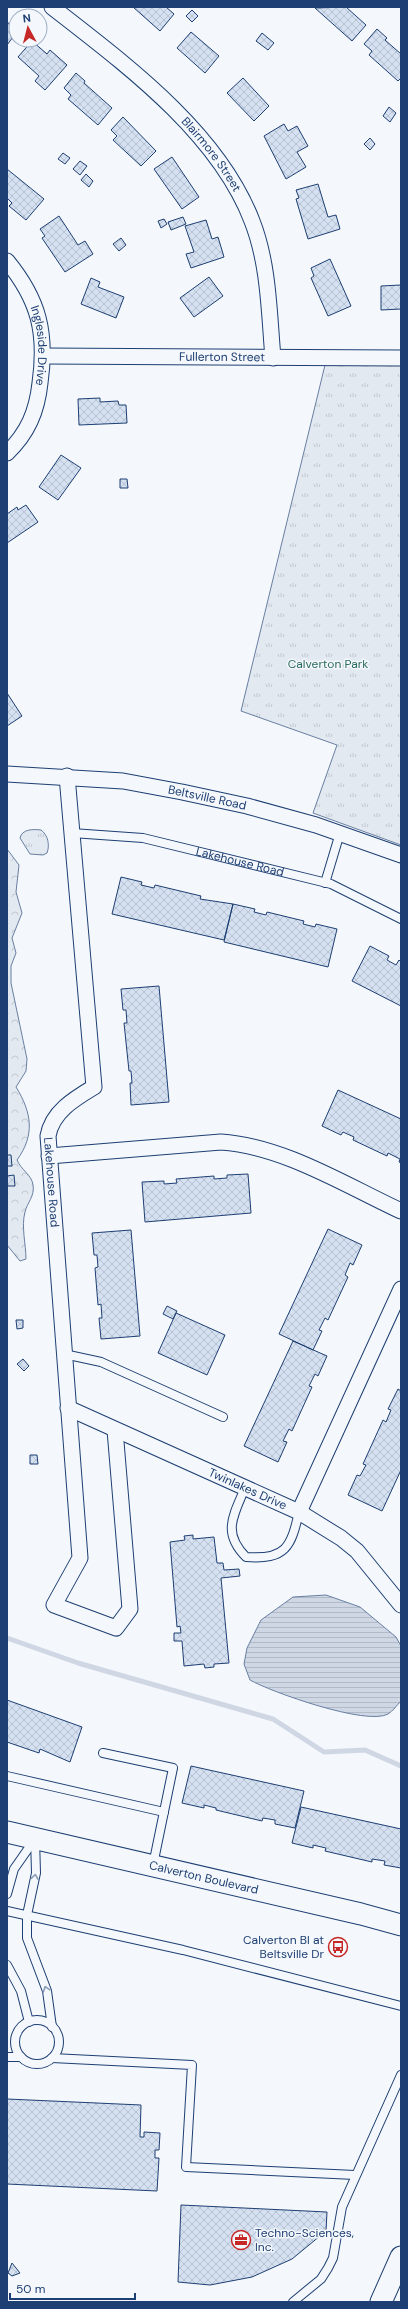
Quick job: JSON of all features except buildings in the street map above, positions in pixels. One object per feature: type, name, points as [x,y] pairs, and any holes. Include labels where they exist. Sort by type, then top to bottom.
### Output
[{"type":"street","name":"Blairmore Street","points":[[52,7],[132,70],[156,93],[211,150],[229,178],[252,221],[261,249],[273,358]]},
{"type":"street","name":"Ingleside Drive","points":[[7,261],[17,273],[33,301],[40,322],[44,356],[37,407],[28,427],[7,453]]},
{"type":"street","name":"Fullerton Street","points":[[44,356],[401,358]]},
{"type":"street","name":"Beltsville Road","points":[[7,774],[67,776],[123,781],[182,792],[247,806],[340,833],[401,855]]},
{"type":"street","name":"Lakehouse Road","points":[[67,776],[94,1087],[73,1100],[53,1119],[48,1136],[80,1558],[54,1605],[116,1628],[130,1609],[115,1430]]},
{"type":"street","points":[[49,1156],[221,1142],[244,1143],[282,1155],[401,1211]]},
{"type":"street","points":[[299,1512],[401,1289]]},
{"type":"street","name":"Twinlakes Drive","points":[[68,1408],[299,1512],[341,1538],[357,1551],[401,1605]]},
{"type":"street","name":"Calverton Boulevard","points":[[7,1832],[361,1914],[401,1925]]},
{"type":"street","points":[[381,2302],[401,2257]]},
{"type":"lane","name":"Lakehouse Road","points":[[72,833],[143,838],[325,883],[401,919]]},
{"type":"lane","points":[[325,883],[340,833]]},
{"type":"lane","points":[[64,1354],[101,1362],[223,1417]]},
{"type":"lane","points":[[245,1488],[232,1516],[231,1532],[236,1546],[246,1557],[262,1558],[283,1552],[293,1538],[299,1512]]},
{"type":"lane","points":[[103,1753],[173,1768],[153,1866]]},
{"type":"lane","points":[[7,1776],[164,1812]]},
{"type":"lane","points":[[7,1894],[14,1869],[35,1838]]},
{"type":"lane","points":[[35,1838],[36,1873],[27,1915],[27,1938],[47,1991],[52,2027],[58,2039],[56,2053],[52,2058],[40,2064],[26,2062],[16,2052],[15,2037],[22,2025],[29,2022],[41,2021],[52,2027]]},
{"type":"lane","points":[[7,1911],[183,1950],[401,2006]]},
{"type":"lane","points":[[7,1965],[21,1991],[29,2022]]},
{"type":"lane","points":[[7,2057],[21,2057]]},
{"type":"lane","points":[[52,2058],[192,2065],[186,2167],[355,2175]]},
{"type":"lane","points":[[293,2302],[321,2278],[333,2258],[342,2207],[401,2075]]},
{"type":"green space","name":"Calverton Park","points":[[325,365],[401,365],[401,845],[313,813],[337,745],[241,711]]},
{"type":"green space","points":[[28,830],[41,830],[48,840],[47,853],[43,855],[30,854],[20,838],[21,835]]},
{"type":"green space","points":[[7,849],[19,865],[16,892],[22,913],[12,938],[16,953],[11,966],[11,983],[27,1059],[26,1071],[16,1087],[28,1115],[29,1133],[23,1151],[17,1160],[31,1178],[33,1189],[24,1217],[26,1259],[20,1261],[7,1245]]},
{"type":"shaded area","points":[[326,1595],[360,1607],[396,1637],[401,1646],[401,1701],[388,1714],[377,1716],[341,1712],[277,1692],[250,1680],[244,1664],[247,1648],[261,1620],[293,1597]]},
{"type":"waterway","points":[[7,1638],[78,1663],[273,1719],[324,1752],[365,1750],[401,1766]]},
{"type":"place","name":"Calverton Bl at Beltsville Dr","points":[[338,1947]]},
{"type":"place","name":"Techno-Sciences, Inc.","points":[[241,2240]]}]
